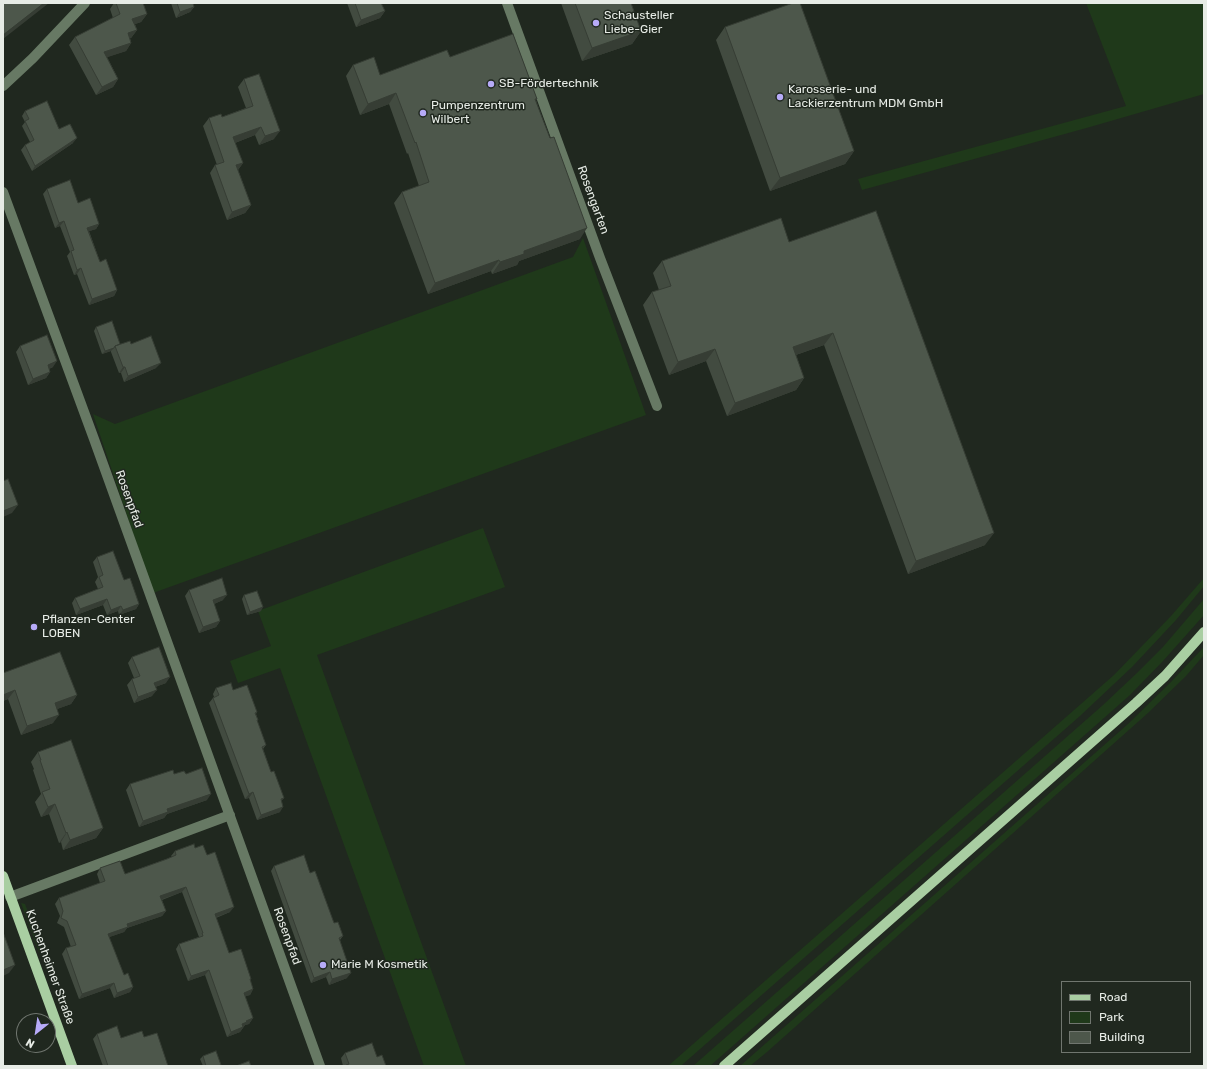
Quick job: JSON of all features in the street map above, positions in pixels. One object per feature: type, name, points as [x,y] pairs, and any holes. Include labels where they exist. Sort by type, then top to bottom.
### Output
[{"type":"main road","points":[[724,1066],[1136,703],[1165,676],[1204,632]]},
{"type":"main road","name":"Kuchenheimer Straße","points":[[3,876],[72,1066]]},
{"type":"street","points":[[3,86],[33,58],[85,3]]},
{"type":"street","name":"Rosengarten","points":[[507,3],[600,258],[656,406]]},
{"type":"street","name":"Rosenpfad","points":[[3,192],[92,431],[320,1066]]},
{"type":"street","points":[[10,897],[230,815]]},
{"type":"green space","points":[[1086,3],[1204,3],[1204,94],[862,190],[858,179],[1126,106]]},
{"type":"green space","points":[[583,238],[646,415],[153,593],[93,414],[115,424],[573,257]]},
{"type":"green space","points":[[483,528],[505,587],[317,655],[466,1066],[424,1066],[280,668],[238,683],[230,661],[271,646],[258,611]]},
{"type":"green space","points":[[1204,578],[1204,586],[1176,620],[1132,667],[1080,716],[681,1066],[668,1066],[1114,675],[1171,616]]},
{"type":"green space","points":[[1204,599],[1204,615],[1130,695],[710,1066],[693,1066],[1103,705],[1162,648]]},
{"type":"green space","points":[[1204,647],[1204,655],[1186,676],[1148,713],[767,1052],[750,1066],[740,1066],[1128,724]]},
{"type":"green space","points":[[21,903],[25,904],[42,948],[39,952]]},
{"type":"building","points":[[3,3],[44,3],[3,35]]},
{"type":"building","points":[[116,3],[143,3],[147,14],[132,19],[137,30],[128,33],[131,43],[104,52],[118,79],[102,87],[75,37],[120,14]]},
{"type":"building","points":[[177,3],[193,3],[194,7],[180,12]]},
{"type":"building","points":[[355,3],[381,3],[385,11],[361,20]]},
{"type":"building","points":[[575,3],[631,3],[641,31],[592,48]]},
{"type":"building","points":[[793,3],[800,3],[854,151],[780,178],[725,27]]},
{"type":"building","points":[[513,34],[537,99],[535,99],[550,138],[554,137],[587,228],[524,251],[524,254],[500,262],[499,260],[435,283],[402,192],[429,182],[416,142],[415,143],[396,93],[368,104],[353,65],[374,57],[380,75],[447,50],[450,57]]},
{"type":"building","points":[[259,74],[280,131],[265,136],[261,127],[233,137],[243,163],[236,165],[251,205],[232,212],[215,165],[224,162],[209,118],[221,114],[222,117],[253,106],[244,79]]},
{"type":"building","points":[[47,101],[59,129],[70,124],[77,138],[35,166],[25,145],[34,140],[25,121],[29,119],[25,111]]},
{"type":"building","points":[[70,180],[78,203],[90,198],[99,224],[87,228],[100,262],[106,259],[117,290],[92,299],[81,268],[77,270],[71,251],[74,250],[64,221],[59,223],[47,189]]},
{"type":"building","points":[[876,211],[994,533],[916,561],[833,333],[793,347],[804,378],[735,403],[715,349],[678,362],[652,292],[671,286],[662,261],[781,218],[789,242]]},
{"type":"building","points":[[112,321],[120,344],[105,351],[96,327]]},
{"type":"building","points":[[47,335],[57,361],[48,365],[50,372],[33,379],[20,346]]},
{"type":"building","points":[[151,336],[161,363],[128,376],[115,346],[130,341],[131,344]]},
{"type":"building","points":[[8,479],[18,505],[3,511],[3,481]]},
{"type":"building","points":[[113,551],[124,580],[130,578],[139,604],[123,610],[121,606],[111,610],[107,599],[80,609],[75,598],[103,587],[99,577],[103,575],[97,557]]},
{"type":"building","points":[[222,578],[227,595],[213,600],[220,621],[203,627],[189,590]]},
{"type":"building","points":[[257,591],[263,607],[250,612],[244,595]]},
{"type":"building","points":[[159,647],[170,677],[154,683],[157,690],[138,697],[132,679],[140,676],[132,657]]},
{"type":"building","points":[[60,652],[77,695],[55,703],[59,715],[27,726],[15,690],[3,695],[3,673]]},
{"type":"building","points":[[231,683],[233,690],[247,685],[257,712],[255,713],[266,745],[262,747],[271,772],[274,771],[284,798],[281,799],[283,807],[261,815],[253,792],[249,794],[213,698],[219,695],[216,688]]},
{"type":"building","points":[[71,740],[103,828],[70,840],[55,804],[48,807],[42,792],[50,789],[38,752]]},
{"type":"building","points":[[202,768],[211,794],[167,809],[168,812],[143,821],[130,784],[173,770],[174,774],[184,771],[186,774]]},
{"type":"building","points":[[194,844],[195,848],[203,845],[207,855],[215,852],[234,907],[215,914],[229,953],[241,949],[253,989],[244,993],[253,1018],[242,1024],[243,1027],[231,1032],[209,970],[191,976],[179,944],[203,936],[186,887],[160,896],[166,911],[127,924],[128,927],[108,934],[124,975],[128,973],[133,987],[117,993],[114,983],[82,994],[66,948],[76,945],[67,921],[61,918],[63,911],[59,898],[105,881],[100,868],[120,861],[125,874],[167,859],[176,855],[175,851]]},
{"type":"building","points":[[304,855],[310,873],[315,871],[334,923],[338,922],[343,936],[339,938],[351,973],[332,979],[330,972],[314,978],[274,866]]},
{"type":"building","points":[[3,932],[15,965],[3,970]]},
{"type":"building","points":[[117,1026],[121,1038],[142,1031],[144,1037],[157,1033],[168,1066],[108,1066],[97,1034]]},
{"type":"building","points":[[372,1043],[377,1057],[382,1055],[386,1066],[346,1065],[349,1064],[345,1053]]},
{"type":"building","points":[[216,1051],[221,1065],[206,1066],[203,1056]]},
{"type":"building","points":[[249,1061],[251,1066],[236,1066]]},
{"type":"place","name":"Schausteller Liebe-Gier","points":[[596,23]]},
{"type":"place","name":"SB-Fördertechnik","points":[[491,84]]},
{"type":"place","name":"Karosserie- und Lackierzentrum MDM GmbH","points":[[780,97]]},
{"type":"place","name":"Pumpenzentrum Wilbert","points":[[423,113]]},
{"type":"place","name":"Pflanzen-Center LOBEN","points":[[34,627]]},
{"type":"place","name":"Marie M Kosmetik","points":[[323,965]]}]
